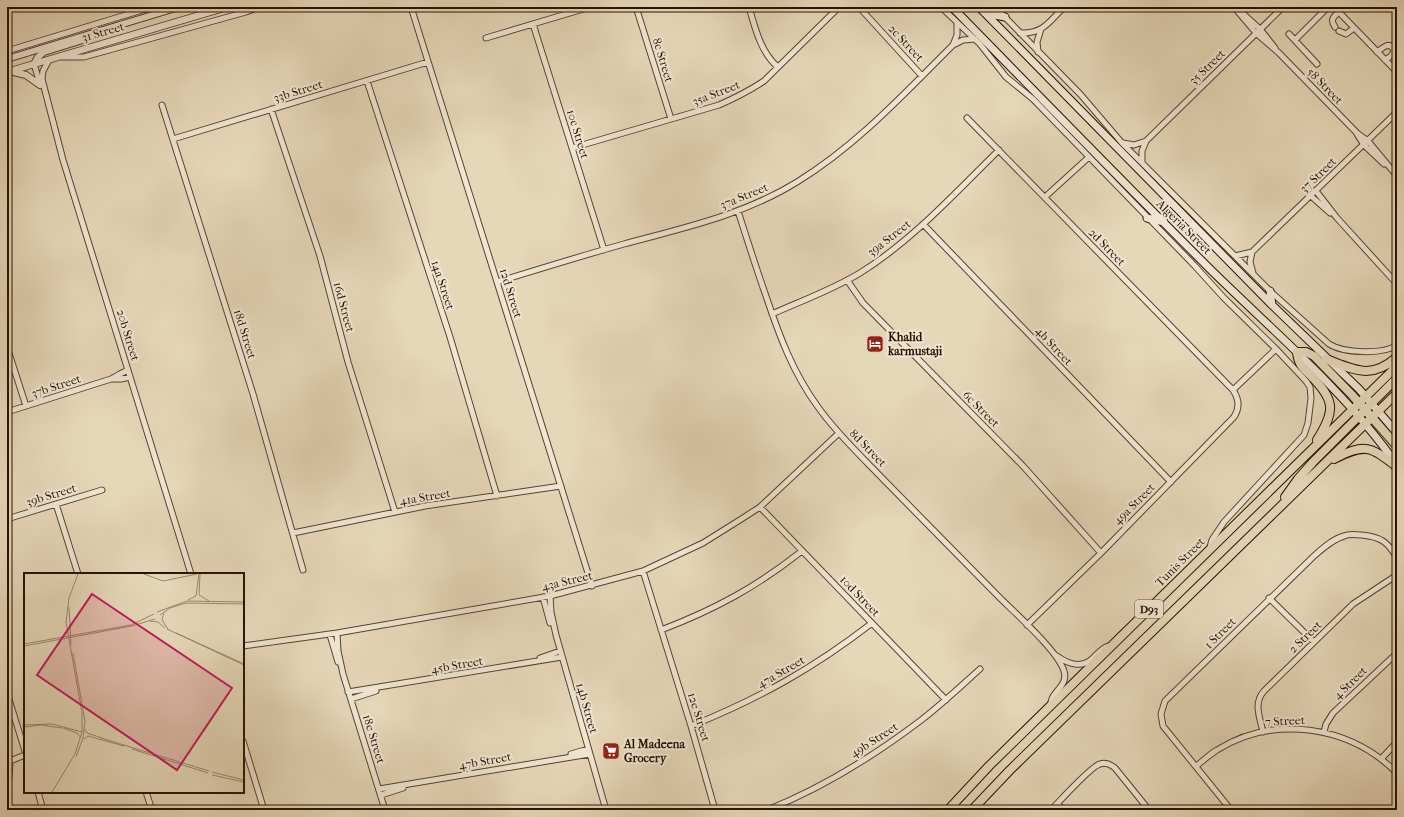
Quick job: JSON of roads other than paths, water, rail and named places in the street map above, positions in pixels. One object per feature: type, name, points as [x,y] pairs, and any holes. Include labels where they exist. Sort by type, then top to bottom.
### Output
[{"type":"main road","name":"Algeria Street","points":[[952,7],[1164,223],[1297,352],[1365,424],[1397,466]]},
{"type":"main road","name":"Algeria Street","points":[[979,7],[1272,305],[1326,359],[1366,396],[1397,433]]},
{"type":"main road","points":[[984,13],[1005,17]]},
{"type":"main road","points":[[1147,218],[1164,223]]},
{"type":"main road","points":[[1270,291],[1272,305]]},
{"type":"main road","points":[[1311,451],[1328,421],[1330,406],[1325,391],[1300,365],[1297,352],[1311,353],[1359,403],[1397,446]]},
{"type":"main road","points":[[1326,359],[1364,372],[1383,368],[1397,357]]},
{"type":"main road","name":"Tunis Street","points":[[948,810],[989,766],[1397,366]]},
{"type":"main road","points":[[1277,510],[1302,475],[1397,378]]},
{"type":"main road","name":"D93","points":[[972,810],[1010,770],[1397,394]]},
{"type":"main road","points":[[1326,463],[1350,451],[1365,449],[1377,452],[1397,466]]},
{"type":"street","points":[[7,51],[152,7]]},
{"type":"street","name":"31 Street","points":[[7,59],[179,7]]},
{"type":"street","name":"31 Street","points":[[8,72],[227,7]]},
{"type":"street","points":[[59,57],[84,57],[134,44],[259,7]]},
{"type":"street","name":"12d Street","points":[[411,7],[592,586]]},
{"type":"street","points":[[486,38],[590,7]]},
{"type":"street","name":"8c Street","points":[[636,7],[671,119]]},
{"type":"street","points":[[749,7],[765,52],[771,62],[778,67]]},
{"type":"street","name":"35a Street","points":[[572,148],[671,119],[735,98],[764,81],[839,7]]},
{"type":"street","name":"2c Street","points":[[859,7],[922,76]]},
{"type":"street","points":[[941,7],[984,49],[1006,77],[1033,99],[1194,265],[1224,298],[1276,349],[1301,375],[1310,387],[1311,398],[1307,429],[1299,441],[1224,522],[1212,540],[1209,551]]},
{"type":"street","points":[[995,7],[1081,95],[1122,143],[1270,291],[1324,340],[1334,347],[1348,351],[1381,351],[1390,349],[1397,345]]},
{"type":"street","points":[[1020,33],[1033,33],[1041,29],[1064,7]]},
{"type":"street","name":"58 Street","points":[[1234,7],[1397,176]]},
{"type":"street","name":"35 Street","points":[[1146,141],[1283,7]]},
{"type":"street","points":[[1295,40],[1328,7]]},
{"type":"street","points":[[1334,7],[1397,72]]},
{"type":"street","points":[[1335,27],[1332,20],[1333,17],[1339,12]]},
{"type":"street","points":[[953,45],[957,35],[957,23]]},
{"type":"street","name":"10c Street","points":[[533,24],[604,250]]},
{"type":"street","points":[[1339,31],[1346,34],[1354,28]]},
{"type":"street","points":[[1038,52],[1037,42],[1041,29]]},
{"type":"street","points":[[34,64],[36,58],[42,53],[88,38],[99,30]]},
{"type":"street","points":[[1290,34],[1317,64]]},
{"type":"street","points":[[953,45],[963,40],[974,40]]},
{"type":"street","name":"37a Street","points":[[497,282],[604,250],[692,226],[738,211],[771,197],[796,183],[838,154],[953,45]]},
{"type":"street","points":[[1377,52],[1385,46],[1388,45],[1392,47],[1394,50],[1393,54],[1385,60]]},
{"type":"street","name":"20b Street","points":[[49,60],[42,75],[47,102],[63,160],[191,573]]},
{"type":"street","name":"33b Street","points":[[173,139],[428,62]]},
{"type":"street","name":"20b Street","points":[[34,64],[47,102]]},
{"type":"street","points":[[8,72],[26,75],[40,85]]},
{"type":"street","name":"14a Street","points":[[367,81],[450,337],[497,496]]},
{"type":"street","name":"18d Street","points":[[162,105],[253,394],[303,570]]},
{"type":"street","name":"16d Street","points":[[271,109],[320,256],[348,362],[395,512]]},
{"type":"street","name":"37 Street","points":[[1252,252],[1397,112]]},
{"type":"street","name":"2d Street","points":[[967,118],[1233,390]]},
{"type":"street","points":[[1122,143],[1134,145],[1146,141]]},
{"type":"street","points":[[1142,162],[1142,151],[1146,141]]},
{"type":"street","name":"39a Street","points":[[772,314],[818,295],[847,280],[888,254],[923,224],[999,150]]},
{"type":"street","points":[[1045,198],[1089,157]]},
{"type":"street","points":[[1316,191],[1337,218],[1397,284]]},
{"type":"street","points":[[1311,196],[1337,218]]},
{"type":"street","name":"8d Street","points":[[738,211],[783,346],[800,379],[818,408],[839,433],[1054,654],[1062,665],[1065,678],[1061,688],[1051,698],[1051,706]]},
{"type":"street","name":"4b Street","points":[[923,224],[1171,482]]},
{"type":"street","points":[[1235,256],[1252,252],[1251,265],[1255,275]]},
{"type":"street","name":"6c Street","points":[[847,280],[863,303],[1023,466],[1101,553]]},
{"type":"street","points":[[7,347],[26,406]]},
{"type":"street","points":[[1233,390],[1276,349]]},
{"type":"street","name":"37b Street","points":[[7,412],[111,379],[128,370]]},
{"type":"street","name":"37b Street","points":[[111,379],[130,377]]},
{"type":"street","name":"49a Street","points":[[1027,625],[1101,553],[1236,414],[1238,403],[1233,390]]},
{"type":"street","name":"43a Street","points":[[244,646],[337,634],[550,596],[592,586],[643,571],[703,543],[760,507],[839,433]]},
{"type":"street","name":"41a Street","points":[[293,533],[395,512],[561,486]]},
{"type":"street","name":"39b Street","points":[[7,519],[102,490]]},
{"type":"street","points":[[56,504],[78,573]]},
{"type":"street","name":"10d Street","points":[[760,507],[946,700]]},
{"type":"street","name":"1 Street","points":[[1231,810],[1163,726],[1161,714],[1163,705],[1168,698],[1269,598],[1315,555],[1332,542],[1343,536],[1351,534],[1376,537],[1388,546],[1397,558]]},
{"type":"street","points":[[661,630],[692,618],[751,588],[802,551]]},
{"type":"street","name":"12e Street","points":[[643,571],[716,810]]},
{"type":"street","name":"2 Street","points":[[1263,732],[1258,706],[1261,694],[1353,604],[1397,575]]},
{"type":"street","name":"14b Street","points":[[550,596],[551,612],[556,635],[606,810]]},
{"type":"street","name":"14b Street","points":[[543,597],[556,635]]},
{"type":"street","points":[[1269,598],[1314,642]]},
{"type":"street","name":"47a Street","points":[[691,726],[730,710],[788,681],[824,658],[872,623]]},
{"type":"street","name":"18e Street","points":[[337,634],[337,645],[343,674],[385,810]]},
{"type":"street","name":"18e Street","points":[[330,635],[337,660],[343,674]]},
{"type":"street","name":"43a Street","points":[[244,649],[257,645]]},
{"type":"street","name":"8d Street","points":[[1054,654],[1069,663],[1083,664],[1092,660],[1105,647],[1113,645]]},
{"type":"street","name":"4 Street","points":[[1324,732],[1326,724],[1333,713],[1397,653]]},
{"type":"street","name":"45b Street","points":[[348,692],[386,687],[530,662],[561,654]]},
{"type":"street","name":"49b Street","points":[[767,810],[825,782],[859,762],[920,721],[980,669]]},
{"type":"street","name":"45b Street","points":[[351,699],[386,687]]},
{"type":"street","points":[[7,693],[24,748]]},
{"type":"street","name":"7 Street","points":[[1196,766],[1217,750],[1228,744],[1263,732],[1289,728],[1324,732],[1354,743],[1381,758],[1397,773]]},
{"type":"street","points":[[1381,758],[1397,742]]},
{"type":"street","points":[[244,744],[264,810]]},
{"type":"street","points":[[7,750],[10,761],[9,777],[7,780]]},
{"type":"street","name":"47b Street","points":[[379,789],[589,752]]},
{"type":"street","points":[[10,761],[24,755]]},
{"type":"street","points":[[1051,810],[1094,767],[1104,763],[1110,764],[1115,768],[1149,810]]},
{"type":"street","name":"47b Street","points":[[380,795],[414,784]]},
{"type":"street","points":[[38,793],[43,810]]},
{"type":"street","points":[[146,793],[152,810]]},
{"type":"street","points":[[1057,804],[1064,810]]},
{"type":"street","points":[[1286,810],[1311,810]]},
{"type":"place","name":"Khalid karmustaji","points":[[875,344]]},
{"type":"place","name":"Al Madeena Grocery","points":[[611,751]]}]
